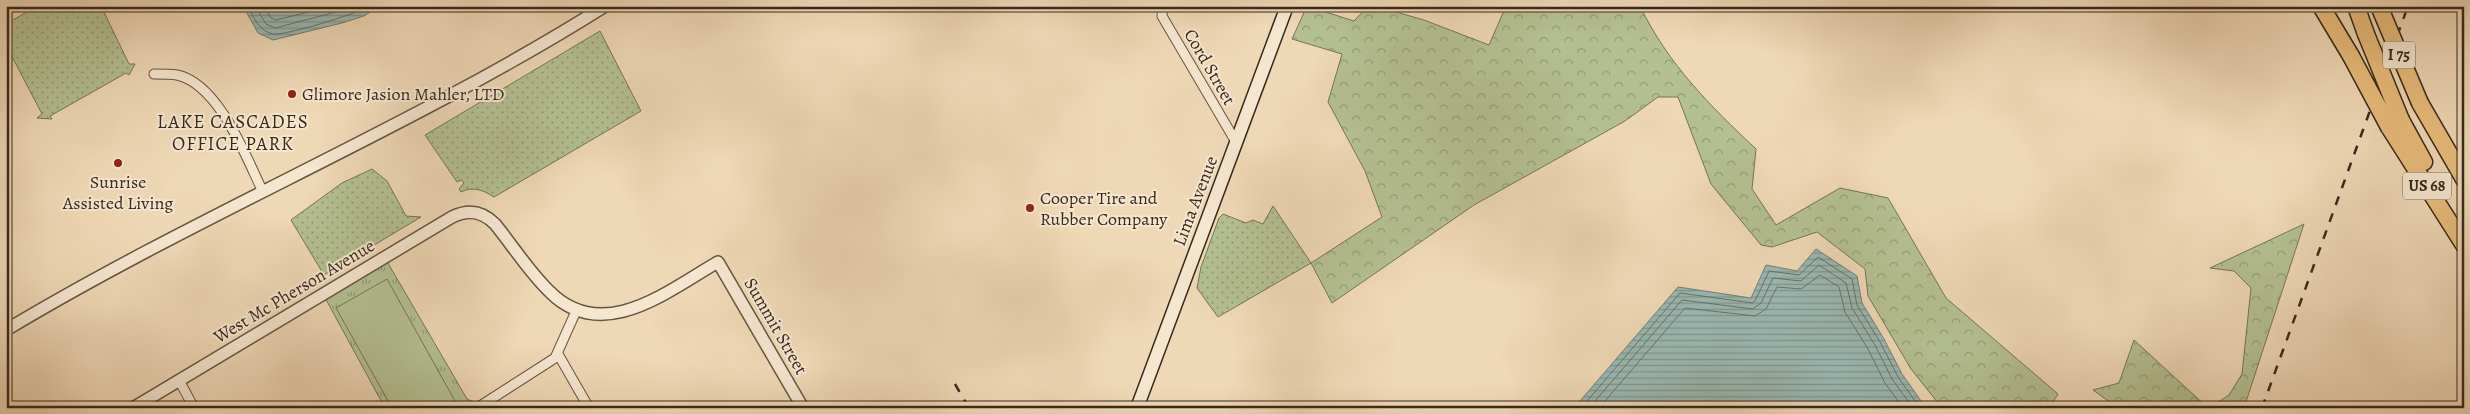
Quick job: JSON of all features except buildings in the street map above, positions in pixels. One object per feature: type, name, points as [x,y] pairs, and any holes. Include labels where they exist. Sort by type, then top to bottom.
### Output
[{"type":"highway","name":"US 68","points":[[2322,6],[2351,56],[2395,124],[2464,245]]},
{"type":"highway","name":"I 75","points":[[2356,6],[2395,124],[2464,234]]},
{"type":"highway","name":"I 75","points":[[2379,6],[2420,103],[2464,179]]},
{"type":"main road","name":"Lima Avenue","points":[[1137,408],[1287,6]]},
{"type":"street","points":[[6,330],[77,289],[424,110],[605,6]]},
{"type":"street","name":"Cord Street","points":[[1163,6],[1162,16],[1236,142]]},
{"type":"street","points":[[154,74],[178,75],[199,87],[208,95],[223,115],[263,192]]},
{"type":"street","name":"West Mc Pherson Avenue","points":[[133,408],[452,217],[465,212],[476,212],[484,215],[495,224],[551,293],[577,310]]},
{"type":"street","name":"Summit Street","points":[[577,310],[605,315],[629,310],[718,262],[803,408]]},
{"type":"street","points":[[477,408],[552,361],[558,354],[577,310]]},
{"type":"street","points":[[558,354],[588,408]]},
{"type":"street","points":[[179,380],[194,408]]},
{"type":"green space","points":[[37,6],[101,6],[129,64],[135,64],[129,75],[126,73],[50,116],[52,119],[37,118],[42,114],[6,45],[6,24]]},
{"type":"green space","points":[[1307,6],[1354,21],[1368,6],[1375,6],[1424,20],[1489,45],[1506,6],[1640,6],[1663,47],[1691,83],[1722,117],[1756,149],[1752,189],[1776,225],[1840,188],[1888,198],[1946,298],[2058,394],[2049,408],[1942,408],[1911,369],[1868,296],[1865,269],[1817,232],[1772,247],[1761,245],[1711,184],[1678,97],[1658,97],[1625,121],[1474,205],[1332,303],[1311,263],[1382,217],[1365,171],[1328,102],[1342,54],[1292,39]]},
{"type":"green space","points":[[600,31],[641,111],[494,197],[478,190],[470,189],[461,192],[459,189],[464,183],[461,180],[457,182],[425,135]]},
{"type":"green space","points":[[372,169],[387,181],[406,216],[421,217],[324,275],[291,220],[342,183]]},
{"type":"green space","points":[[1273,206],[1311,263],[1218,317],[1197,288],[1201,267],[1219,218],[1223,214],[1246,223],[1253,220],[1263,224]]},
{"type":"green space","points":[[2304,224],[2244,408],[2209,408],[2229,395],[2242,374],[2251,288],[2234,271],[2210,268]]},
{"type":"green space","points":[[385,258],[467,399],[480,405],[482,408],[385,408],[323,294]]},
{"type":"green space","points":[[387,279],[455,401],[443,408],[392,408],[336,308]]},
{"type":"green space","points":[[2134,340],[2208,408],[2118,408],[2093,390],[2119,383]]},
{"type":"water","points":[[243,6],[380,6],[364,16],[342,23],[273,40],[258,33]]},
{"type":"water","points":[[1816,249],[1857,276],[1862,303],[1902,374],[1926,408],[1574,408],[1678,287],[1751,298],[1766,265],[1797,271]]},
{"type":"railway","points":[[2262,408],[2408,6]]},
{"type":"railway","points":[[955,384],[969,408]]},
{"type":"place","name":"Glimore Jasion Mahler, LTD","points":[[292,94]]},
{"type":"place","name":"Sunrise Assisted Living","points":[[118,163]]},
{"type":"place","name":"Cooper Tire and Rubber Company","points":[[1030,208]]},
{"type":"district","name":"LAKE CASCADES OFFICE PARK","points":[[233,133]]}]
